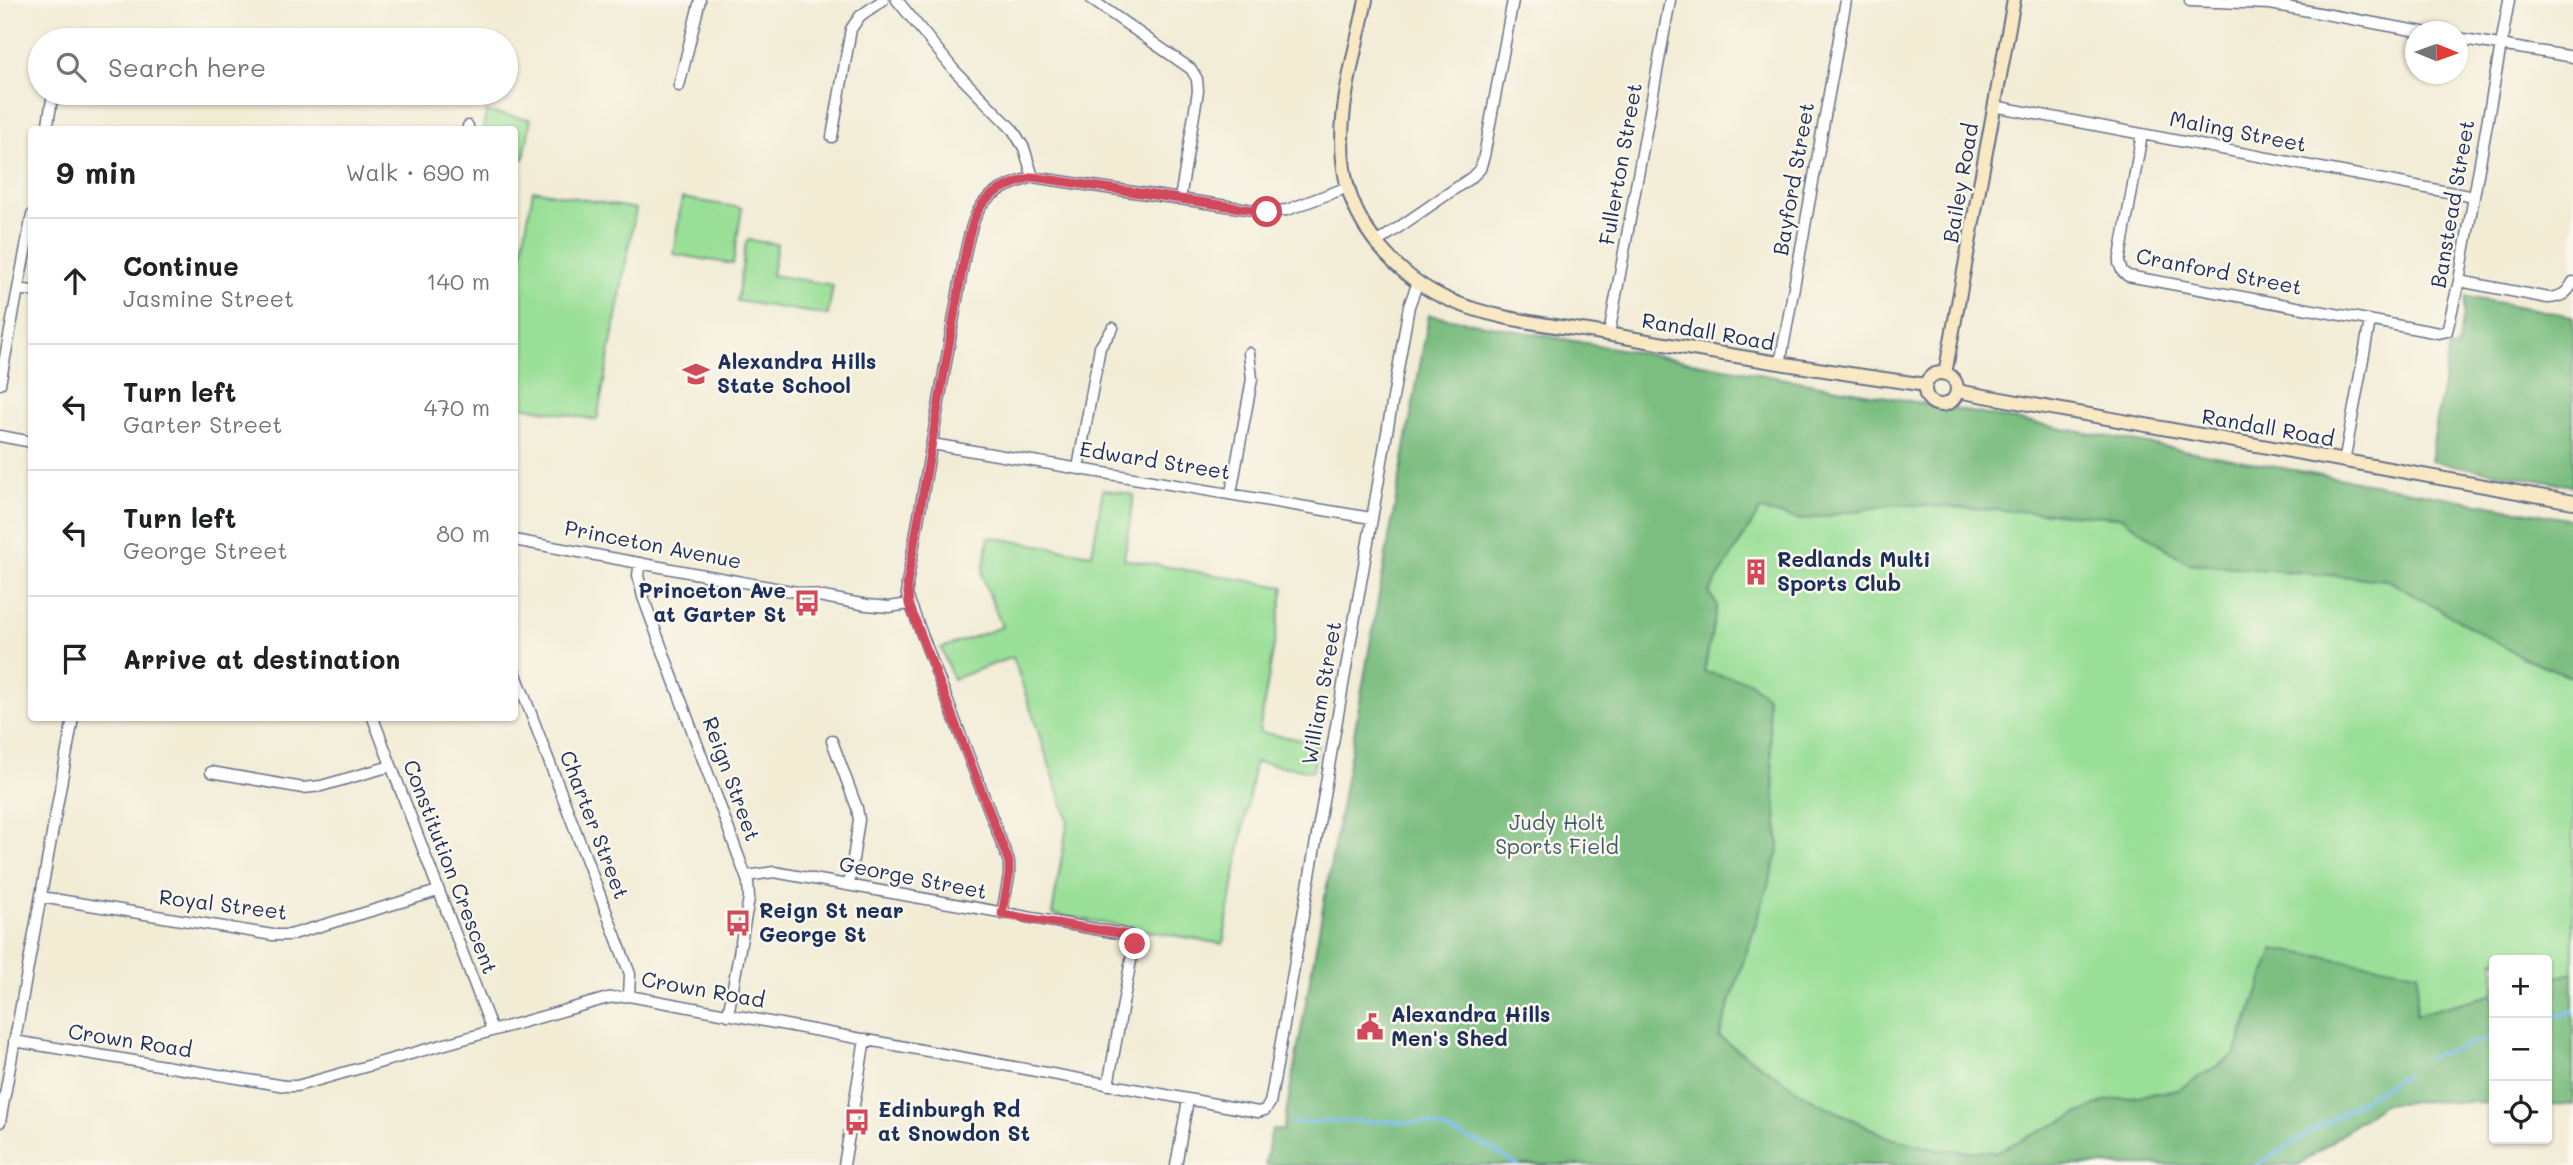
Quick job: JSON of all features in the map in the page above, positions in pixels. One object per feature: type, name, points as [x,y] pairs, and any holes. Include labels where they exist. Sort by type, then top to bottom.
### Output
[{"type":"street","points":[[679,86],[700,0]]},
{"type":"street","points":[[832,136],[851,29],[860,16],[883,0]]},
{"type":"street","points":[[897,0],[954,70],[1013,130],[1024,148],[1033,177]]},
{"type":"street","points":[[1093,0],[1191,69],[1197,79],[1198,91],[1180,199]]},
{"type":"street","name":"Randall Road","points":[[1366,0],[1342,125],[1341,146],[1348,187],[1357,212],[1376,243],[1418,282],[1446,299],[1473,309],[1525,320],[1780,364],[1926,385],[1931,401],[1940,404],[1950,402],[1957,391],[2573,502]]},
{"type":"street","points":[[1376,243],[1480,169],[1513,0]]},
{"type":"street","name":"Fullerton Street","points":[[1609,334],[1670,0]]},
{"type":"street","name":"Bayford Street","points":[[1780,364],[1846,0]]},
{"type":"street","name":"Bailey Road","points":[[1945,374],[2014,0]]},
{"type":"street","name":"Banstead Street","points":[[2447,331],[2459,281],[2509,0]]},
{"type":"street","points":[[2190,1],[2270,4],[2405,29]]},
{"type":"street","points":[[2468,40],[2573,57]]},
{"type":"street","points":[[48,126],[51,105]]},
{"type":"street","name":"Maling Street","points":[[1994,106],[2474,197]]},
{"type":"street","name":"Cranford Street","points":[[2141,134],[2119,263],[2128,276],[2439,333],[2447,331]]},
{"type":"street","points":[[1002,914],[1009,862],[909,604],[907,584],[965,254],[975,215],[992,193],[1033,177],[1278,212],[1348,187]]},
{"type":"street","points":[[0,384],[28,236]]},
{"type":"street","points":[[2459,281],[2548,298],[2559,297],[2567,292],[2573,282]]},
{"type":"street","name":"William Street","points":[[1265,1110],[1270,1102],[1275,1077],[1409,306],[1418,282]]},
{"type":"street","points":[[18,289],[28,290]]},
{"type":"street","points":[[2344,462],[2370,321]]},
{"type":"street","points":[[1078,468],[1100,347],[1113,328]]},
{"type":"street","points":[[1231,493],[1252,380],[1249,353]]},
{"type":"street","points":[[1926,385],[1932,376],[1945,374],[1955,381],[1957,391]]},
{"type":"street","points":[[0,436],[28,441]]},
{"type":"street","name":"Edward Street","points":[[932,444],[1371,518]]},
{"type":"street","name":"Princeton Avenue","points":[[518,541],[867,605],[889,607],[909,604]]},
{"type":"street","name":"Reign Street","points":[[640,562],[638,575],[643,597],[747,876],[749,898],[728,1015]]},
{"type":"street","name":"Charter Street","points":[[518,680],[630,974],[632,985],[629,996]]},
{"type":"street","points":[[0,1122],[72,721]]},
{"type":"street","name":"Constitution Crescent","points":[[374,721],[492,1030]]},
{"type":"street","points":[[832,741],[859,820],[849,885]]},
{"type":"street","points":[[211,772],[303,788],[321,786],[391,766]]},
{"type":"street","name":"George Street","points":[[747,876],[767,871],[1129,935],[1135,944],[1108,1085]]},
{"type":"street","name":"Royal Street","points":[[41,897],[273,935],[290,935],[438,891]]},
{"type":"street","name":"Crown Road","points":[[14,1041],[297,1086],[608,998],[629,996],[1188,1100],[1258,1112],[1265,1110]]},
{"type":"street","points":[[844,1165],[865,1040]]},
{"type":"street","points":[[1176,1165],[1188,1100]]},
{"type":"green space","points":[[486,112],[531,119],[524,159],[518,158],[518,126],[484,126]]},
{"type":"green space","points":[[533,190],[636,209],[597,420],[518,406],[518,273]]},
{"type":"green space","points":[[682,198],[742,208],[733,264],[673,254]]},
{"type":"green space","points":[[749,240],[777,244],[772,275],[833,285],[828,315],[737,301],[746,242]]},
{"type":"green space","points":[[2466,297],[2573,316],[2573,486],[2430,461],[2449,348],[2457,349]]},
{"type":"green space","name":"Judy Holt Sports Field","points":[[1429,315],[2573,520],[2573,677],[2522,657],[2388,580],[2188,563],[2121,517],[1896,504],[1802,520],[1760,510],[1709,593],[1717,605],[1704,672],[1749,681],[1767,697],[1779,851],[1719,1037],[1809,1098],[1890,1138],[1937,1150],[1996,1152],[2105,1101],[2178,1090],[2235,1055],[2274,949],[2418,972],[2416,1015],[2489,995],[2489,1103],[2424,1101],[2383,1104],[2299,1165],[1265,1165],[1272,1129],[1283,1131]]},
{"type":"green space","points":[[1103,489],[1134,495],[1124,559],[1284,587],[1259,732],[1318,743],[1313,771],[1255,762],[1223,944],[1052,914],[1068,820],[1013,657],[953,679],[941,648],[1002,627],[982,576],[989,537],[1092,554]]},
{"type":"green space","points":[[1896,504],[2121,517],[2188,563],[2388,580],[2522,657],[2573,677],[2573,973],[2552,979],[2552,955],[2489,955],[2489,995],[2415,1015],[2248,1016],[2235,1055],[2178,1090],[2105,1101],[1997,1152],[1937,1150],[1890,1138],[1809,1098],[1719,1037],[1779,851],[1767,697],[1704,672],[1717,605],[1709,593],[1760,509],[1802,520]]},
{"type":"green space","points":[[2573,973],[2573,1105],[2552,1104],[2552,979]]},
{"type":"waterway","points":[[2552,1018],[2573,1011]]},
{"type":"waterway","points":[[2426,1058],[2489,1039]]},
{"type":"waterway","points":[[2257,1165],[2406,1074]]},
{"type":"waterway","points":[[1291,1123],[1428,1123],[1484,1145],[1518,1165]]},
{"type":"place","name":"Alexandra Hills State School","points":[[696,374]]},
{"type":"place","name":"Redlands Multi Sports Club","points":[[1756,572]]},
{"type":"place","name":"Princeton Ave at Garter St","points":[[807,603]]},
{"type":"place","name":"Reign St near George St","points":[[738,923]]},
{"type":"place","name":"Alexandra Hills Men's Shed","points":[[1370,1027]]},
{"type":"place","name":"Edinburgh Rd at Snowdon St","points":[[857,1122]]},
{"type":"route","points":[[1135,944],[1129,935],[1002,914],[1009,862],[909,604],[907,584],[965,254],[971,227],[981,205],[1001,188],[1033,177],[1267,212]]}]
